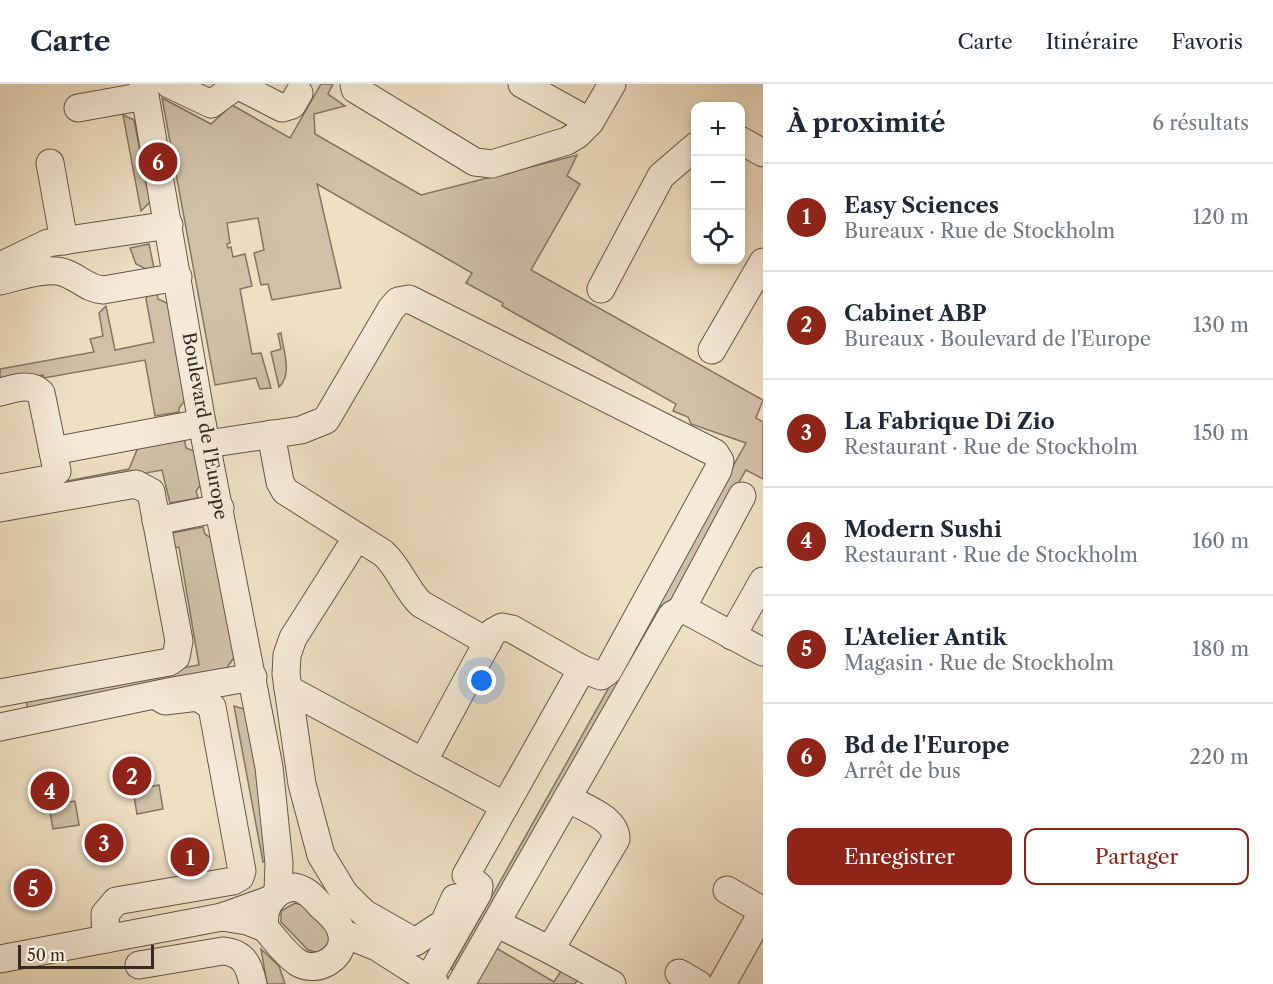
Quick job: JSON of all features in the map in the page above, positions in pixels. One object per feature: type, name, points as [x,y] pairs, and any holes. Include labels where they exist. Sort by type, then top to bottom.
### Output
[{"type":"street","points":[[169,84],[211,104],[237,85],[282,108],[292,105],[299,93]]},
{"type":"street","points":[[354,84],[355,89],[475,162],[484,164],[492,164],[567,141],[590,122],[612,84]]},
{"type":"street","points":[[522,84],[590,122]]},
{"type":"street","points":[[78,108],[144,90]]},
{"type":"street","name":"Boulevard de l'Europe","points":[[144,90],[205,434],[269,767],[279,863],[275,895]]},
{"type":"street","points":[[745,142],[763,153]]},
{"type":"street","points":[[601,290],[661,176],[691,150]]},
{"type":"street","points":[[51,163],[64,241]]},
{"type":"street","points":[[0,266],[48,243],[169,225]]},
{"type":"street","points":[[712,350],[763,262]]},
{"type":"street","points":[[0,281],[56,270],[66,273],[93,289],[103,290],[178,277]]},
{"type":"street","points":[[53,451],[205,434],[271,434],[301,430],[326,420],[391,309],[398,301],[409,300],[715,453],[720,460],[718,470],[608,672],[601,676],[582,669],[512,628],[502,627],[493,632],[423,762]]},
{"type":"street","points":[[0,392],[28,386],[36,388],[41,393],[57,471],[53,477],[0,488]]},
{"type":"street","points":[[271,434],[280,482],[285,491],[383,553],[395,564],[412,596],[421,604],[488,642]]},
{"type":"street","points":[[0,508],[136,484],[151,492],[179,641],[176,657],[169,662],[0,693]]},
{"type":"street","points":[[461,984],[672,615],[681,610],[742,496]]},
{"type":"street","points":[[156,521],[220,508]]},
{"type":"street","points":[[357,537],[293,638],[287,655],[288,689],[302,784],[321,855],[344,893],[364,913],[415,942],[444,923],[466,875],[582,669]]},
{"type":"street","points":[[732,636],[763,581]]},
{"type":"street","points":[[681,610],[763,652]]},
{"type":"street","points":[[0,727],[253,677]]},
{"type":"street","points":[[288,689],[505,806]]},
{"type":"street","points":[[154,695],[165,701],[198,697],[212,707],[242,871],[240,877],[233,881],[116,901],[105,914],[116,938],[145,975],[223,951],[233,952],[249,965],[253,984]]},
{"type":"street","name":"Boulevard de l'Europe","points":[[269,767],[293,858],[306,890]]},
{"type":"street","points":[[550,950],[616,839],[616,830],[610,823],[567,798]]},
{"type":"street","points":[[426,979],[478,892],[479,886],[466,875]]},
{"type":"street","points":[[0,959],[222,918],[295,887],[306,890],[337,922],[342,933],[342,944],[324,970]]},
{"type":"street","points":[[722,984],[763,911],[727,890]]},
{"type":"street","points":[[265,928],[266,911],[275,895]]},
{"type":"street","points":[[222,918],[247,921],[265,928],[298,973],[305,966],[324,970],[356,958],[426,979]]},
{"type":"street","points":[[496,923],[612,984]]},
{"type":"street","points":[[342,933],[378,947],[426,979]]},
{"type":"shaded area","points":[[321,84],[333,84],[328,94],[345,106],[314,114],[315,134],[421,195],[577,155],[567,176],[580,184],[531,270],[763,400],[756,418],[763,422],[763,479],[746,470],[457,973],[451,969],[746,443],[691,424],[688,417],[673,411],[676,404],[502,306],[503,303],[466,283],[472,273],[317,184],[341,288],[272,300],[268,284],[261,285],[254,253],[264,250],[258,218],[227,223],[230,243],[227,244],[228,248],[231,247],[233,257],[245,254],[252,286],[240,289],[252,354],[261,353],[271,388],[260,389],[256,378],[215,385],[162,98],[211,124],[232,105],[290,138]]},
{"type":"shaded area","points":[[123,115],[134,120],[150,202],[141,211]]},
{"type":"shaded area","points":[[149,244],[154,268],[148,270],[136,264],[130,248]]},
{"type":"shaded area","points":[[157,293],[158,299],[173,306],[189,395],[179,408],[179,412],[155,416],[145,360],[44,378],[43,375],[0,383],[0,369],[94,352],[90,339],[103,336],[99,313],[106,306],[115,350],[154,342],[146,299],[147,295]]},
{"type":"shaded area","points":[[281,333],[286,375],[279,387],[271,352],[281,349],[278,334]]},
{"type":"shaded area","points":[[184,438],[186,448],[199,453],[204,481],[196,491],[198,498],[170,503],[162,470],[0,499],[0,494],[129,469],[139,445]]},
{"type":"shaded area","points":[[203,527],[205,534],[217,542],[236,655],[228,666],[229,673],[27,712],[27,701],[35,694],[199,665],[179,547],[166,549],[172,533]]},
{"type":"shaded area","points":[[234,706],[247,710],[272,860],[263,862]]},
{"type":"shaded area","points":[[159,785],[163,809],[137,814],[133,790]]},
{"type":"shaded area","points":[[75,801],[79,825],[53,829],[49,805]]},
{"type":"shaded area","points":[[295,903],[302,905],[330,934],[329,945],[319,953],[308,950],[281,922],[281,911]]},
{"type":"shaded area","points":[[493,946],[554,982],[561,971],[579,977],[575,984],[476,984]]},
{"type":"shaded area","points":[[261,949],[279,966],[285,984],[267,984]]},
{"type":"place","name":"Bd de l'Europe","points":[[158,162]]},
{"type":"place","name":"Cabinet ABP","points":[[132,776]]},
{"type":"place","name":"Modern Sushi","points":[[50,791]]},
{"type":"place","name":"La Fabrique Di Zio","points":[[104,843]]},
{"type":"place","name":"Easy Sciences","points":[[190,857]]},
{"type":"place","name":"L'Atelier Antik","points":[[33,888]]}]
